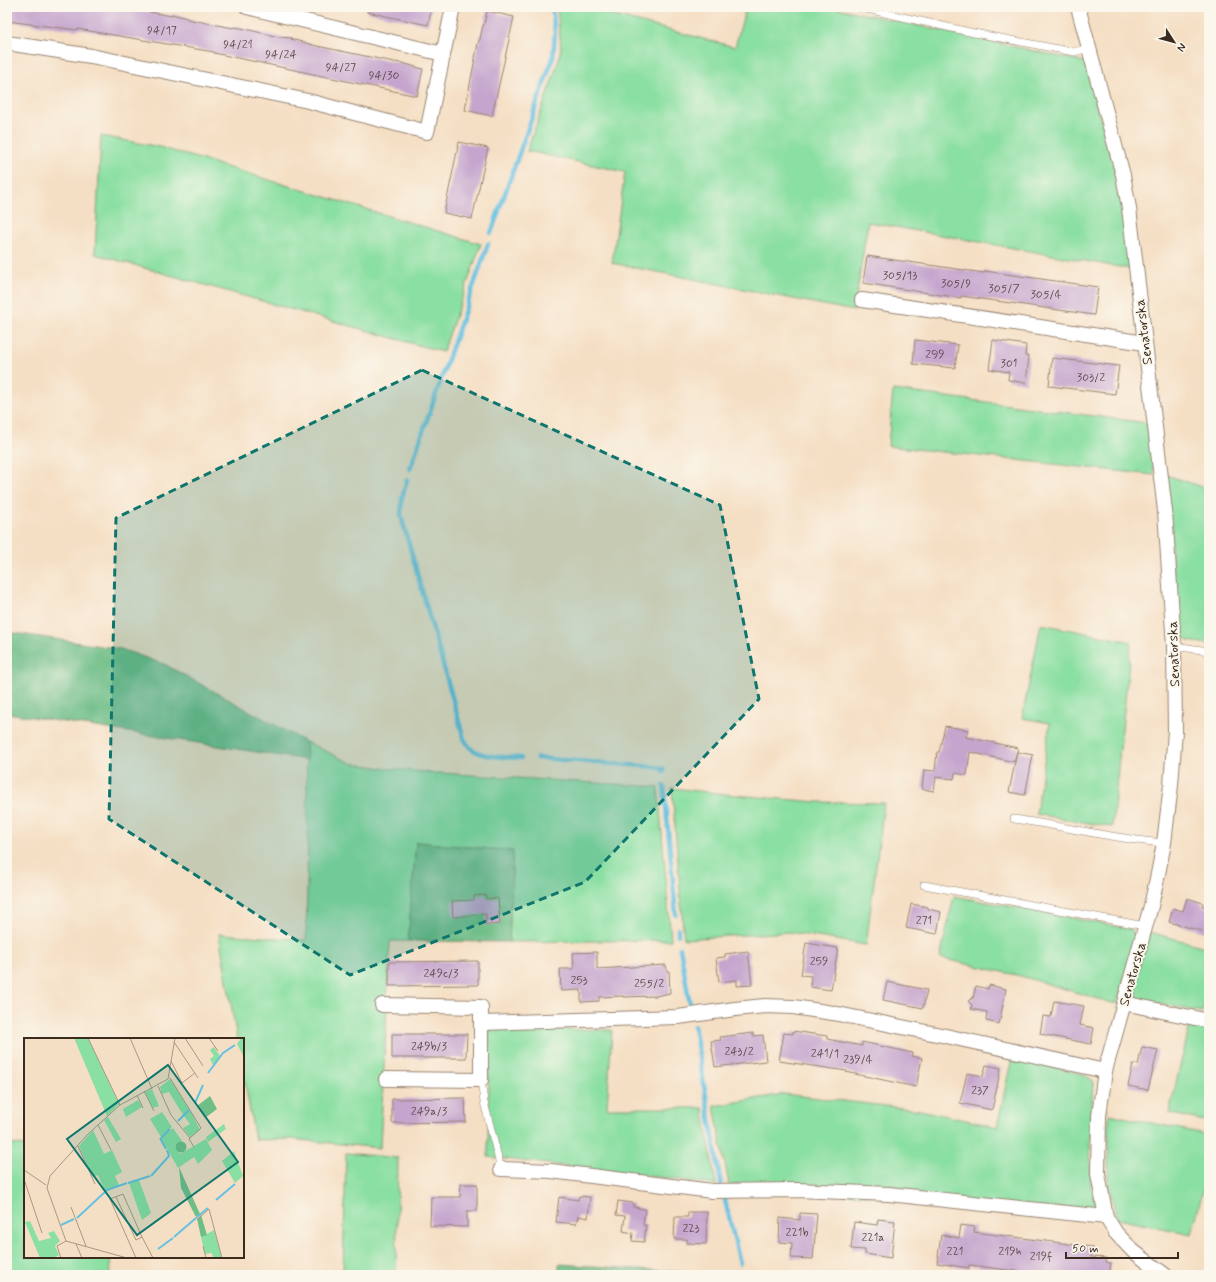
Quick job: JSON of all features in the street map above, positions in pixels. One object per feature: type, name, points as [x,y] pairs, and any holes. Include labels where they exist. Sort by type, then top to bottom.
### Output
[{"type":"street","points":[[247,7],[443,54]]},
{"type":"street","points":[[7,43],[91,56],[292,98],[427,132],[453,7]]},
{"type":"street","name":"Senatorska","points":[[1078,7],[1123,175],[1129,208],[1165,511],[1174,646],[1175,731],[1171,785],[1164,843],[1156,887],[1105,1071],[1099,1116],[1098,1174],[1106,1217],[1116,1233],[1134,1251],[1165,1275]]},
{"type":"street","points":[[862,300],[1145,343]]},
{"type":"street","points":[[1124,1003],[1209,1021]]},
{"type":"street","points":[[382,1005],[481,1006],[481,1080],[386,1079]]},
{"type":"street","points":[[481,1023],[678,1017],[765,1006],[793,1008],[833,1013],[878,1022],[1105,1071]]},
{"type":"street","points":[[501,1169],[551,1171],[712,1190],[797,1190],[889,1194],[1106,1217]]},
{"type":"lane","points":[[858,7],[974,34],[1074,52],[1089,48]]},
{"type":"lane","points":[[1174,646],[1209,651]]},
{"type":"lane","points":[[1014,819],[1146,842],[1164,843]]},
{"type":"lane","points":[[924,885],[1145,926]]},
{"type":"lane","points":[[481,1080],[484,1102],[501,1169]]},
{"type":"highlighted area","points":[[422,370],[720,505],[759,699],[585,882],[350,975],[109,819],[116,518]]},
{"type":"green space","points":[[557,7],[580,7],[735,47],[746,7],[832,7],[1085,62],[1122,197],[1130,269],[868,222],[854,311],[612,263],[625,172],[527,151],[558,63],[561,47]]},
{"type":"green space","points":[[101,136],[160,147],[481,244],[443,352],[95,254]]},
{"type":"green space","points":[[893,390],[1148,423],[1154,475],[888,446]]},
{"type":"green space","points":[[1166,475],[1209,489],[1209,644],[1188,641],[1177,629]]},
{"type":"green space","points":[[1041,624],[1131,642],[1112,827],[1036,814],[1050,723],[1022,718]]},
{"type":"green space","points":[[7,632],[121,649],[166,665],[306,742],[307,760],[7,713]]},
{"type":"green space","points":[[306,742],[351,763],[382,768],[658,787],[671,940],[509,942],[513,851],[416,842],[408,941],[390,941],[380,1148],[291,1139],[255,1140],[244,1077],[244,1038],[237,1038],[219,934],[306,940],[308,831]]},
{"type":"green space","points":[[672,788],[818,802],[884,803],[866,945],[789,932],[684,939]]},
{"type":"green space","points":[[416,842],[513,851],[509,942],[408,941]]},
{"type":"green space","points":[[954,896],[1131,929],[1136,939],[1117,1003],[1112,1003],[1021,976],[940,958]]},
{"type":"green space","points":[[1149,932],[1209,948],[1209,987],[1202,1012],[1140,1000],[1133,990]]},
{"type":"green space","points":[[1190,1025],[1209,1030],[1209,1122],[1169,1113]]},
{"type":"green space","points":[[489,1028],[612,1030],[607,1108],[703,1108],[716,1185],[488,1157]]},
{"type":"green space","points":[[1012,1057],[1086,1075],[1093,1081],[1090,1142],[1091,1185],[1098,1212],[729,1185],[714,1106],[784,1094],[920,1110],[997,1127]]},
{"type":"green space","points":[[1109,1114],[1209,1135],[1209,1166],[1192,1234],[1117,1219],[1108,1181]]},
{"type":"green space","points":[[7,1144],[24,1146],[24,1258],[110,1258],[111,1275],[7,1275]]},
{"type":"green space","points":[[346,1153],[398,1158],[396,1275],[343,1275]]},
{"type":"green space","points":[[559,1264],[712,1274],[712,1275],[559,1275]]},
{"type":"building","points":[[7,7],[123,7],[172,16],[172,14],[187,19],[233,28],[241,28],[279,37],[292,38],[291,39],[317,46],[402,63],[423,69],[417,96],[214,52],[78,29],[7,21]]},
{"type":"building","points":[[367,7],[432,7],[428,25],[367,12]]},
{"type":"building","points":[[487,11],[514,17],[492,116],[465,110],[478,43]]},
{"type":"building","points":[[459,142],[488,148],[472,219],[444,213]]},
{"type":"building","points":[[867,256],[984,273],[985,271],[1098,287],[1094,315],[961,296],[961,298],[863,283]]},
{"type":"building","points":[[915,340],[958,345],[955,368],[913,364]]},
{"type":"building","points":[[993,340],[1026,345],[1025,356],[1029,356],[1026,383],[1008,380],[1009,372],[989,369]]},
{"type":"building","points":[[1052,358],[1119,366],[1115,394],[1049,386]]},
{"type":"building","points":[[945,726],[968,730],[966,737],[1018,748],[1014,762],[970,752],[967,775],[955,773],[954,779],[936,777],[934,791],[922,789],[924,770],[935,771],[937,752],[939,752]]},
{"type":"building","points":[[1017,752],[1033,755],[1025,795],[1009,792]]},
{"type":"building","points":[[486,895],[486,899],[498,898],[500,924],[486,925],[486,914],[453,917],[452,901],[474,900],[474,896]]},
{"type":"building","points":[[1187,898],[1203,903],[1202,906],[1209,908],[1209,933],[1169,922],[1173,908],[1183,911]]},
{"type":"building","points":[[911,904],[928,907],[928,909],[941,912],[937,934],[906,928]]},
{"type":"building","points":[[806,943],[838,948],[831,990],[810,987],[811,976],[801,975]]},
{"type":"building","points":[[748,951],[752,985],[737,986],[737,980],[719,982],[716,958],[725,957],[725,954]]},
{"type":"building","points":[[597,952],[597,969],[666,965],[667,971],[669,971],[670,993],[656,996],[599,997],[599,1001],[581,1002],[581,990],[561,991],[560,969],[574,969],[573,953]]},
{"type":"building","points":[[478,961],[478,985],[389,986],[389,962]]},
{"type":"building","points":[[887,982],[927,990],[923,1008],[883,1000]]},
{"type":"building","points":[[989,985],[1006,989],[999,1024],[986,1021],[987,1012],[971,1009],[972,1005],[968,1001],[973,998],[976,986],[988,989]]},
{"type":"building","points":[[1054,1001],[1084,1006],[1080,1025],[1094,1028],[1091,1044],[1040,1034],[1043,1016],[1051,1017]]},
{"type":"building","points":[[793,1031],[827,1036],[827,1039],[862,1046],[862,1042],[913,1053],[912,1056],[922,1058],[916,1087],[846,1072],[847,1071],[779,1061],[784,1033],[793,1034]]},
{"type":"building","points":[[753,1033],[753,1036],[763,1035],[766,1061],[715,1067],[711,1041],[721,1040],[720,1037]]},
{"type":"building","points":[[392,1034],[467,1034],[466,1058],[392,1058]]},
{"type":"building","points":[[1142,1047],[1158,1050],[1148,1090],[1128,1086],[1133,1064],[1138,1065]]},
{"type":"building","points":[[986,1065],[1001,1068],[992,1110],[960,1103],[967,1073],[983,1076]]},
{"type":"building","points":[[465,1098],[466,1122],[392,1123],[392,1099]]},
{"type":"building","points":[[461,1184],[477,1184],[477,1211],[467,1211],[467,1227],[430,1226],[431,1197],[460,1197]]},
{"type":"building","points":[[579,1196],[590,1197],[588,1218],[578,1216],[576,1224],[556,1222],[559,1197],[578,1200]]},
{"type":"building","points":[[618,1201],[633,1203],[633,1207],[645,1209],[643,1225],[646,1225],[644,1242],[632,1241],[633,1233],[623,1231],[625,1216],[616,1215]]},
{"type":"building","points":[[688,1212],[707,1212],[706,1244],[687,1243],[687,1239],[674,1239],[675,1217],[688,1217]]},
{"type":"building","points":[[800,1213],[817,1214],[813,1259],[791,1258],[792,1243],[779,1242],[780,1218],[800,1220]]},
{"type":"building","points":[[878,1219],[895,1221],[891,1258],[865,1254],[865,1250],[851,1249],[854,1222],[877,1225]]},
{"type":"building","points":[[961,1225],[975,1227],[974,1232],[1093,1247],[1091,1257],[1106,1258],[1106,1262],[1111,1263],[1109,1275],[1047,1275],[969,1265],[969,1268],[937,1263],[941,1235],[959,1238]]},
{"type":"waterway","points":[[491,233],[553,58],[555,32],[552,7]]},
{"type":"waterway","points":[[410,469],[488,244]]},
{"type":"waterway","points":[[407,480],[402,498],[401,516],[464,739],[471,748],[482,754],[521,758]]},
{"type":"waterway","points":[[537,758],[656,767],[664,769],[663,772]]},
{"type":"waterway","points":[[664,786],[676,915]]},
{"type":"waterway","points":[[678,929],[678,935]]},
{"type":"waterway","points":[[680,948],[690,1005]]},
{"type":"waterway","points":[[694,1026],[721,1184]]},
{"type":"waterway","points":[[724,1196],[740,1263]]}]
